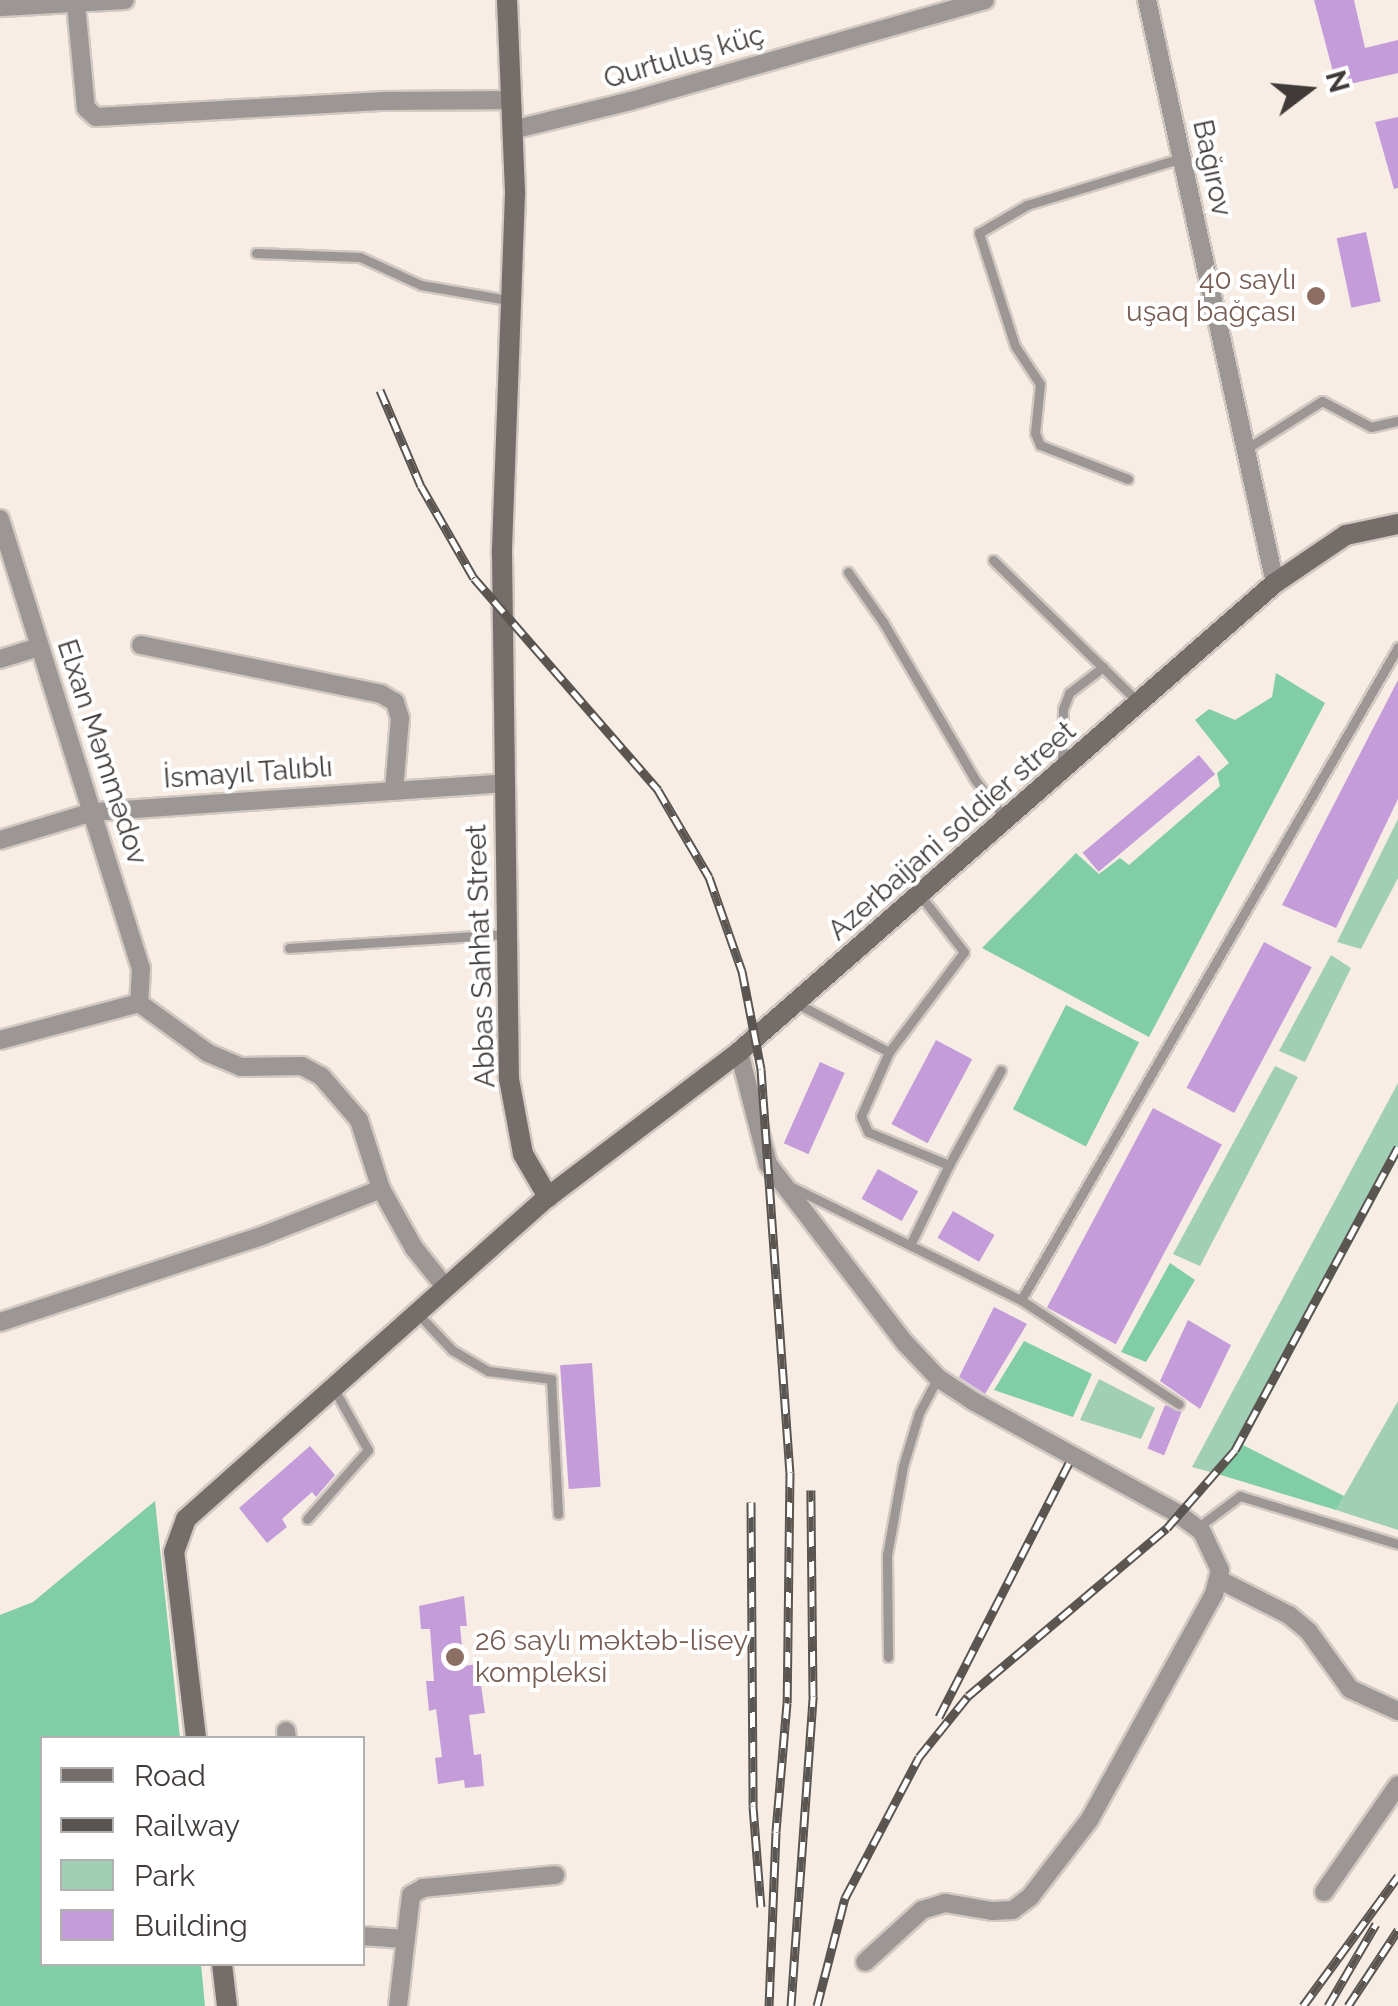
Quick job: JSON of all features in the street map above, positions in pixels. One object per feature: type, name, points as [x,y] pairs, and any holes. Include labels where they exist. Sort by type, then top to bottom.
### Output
[{"type":"main road","name":"Abbas Sahhat Street","points":[[506,0],[512,130],[511,300],[502,554],[509,1080],[523,1154],[548,1196]]},
{"type":"main road","name":"Azerbaijani soldier street","points":[[548,1196],[739,1052],[1275,582],[1346,536],[1398,524]]},
{"type":"main road","points":[[196,1736],[174,1552],[186,1519],[548,1196]]},
{"type":"main road","points":[[222,1966],[227,2006]]},
{"type":"street","points":[[0,7],[125,0]]},
{"type":"street","name":"Qurtuluş küç","points":[[512,130],[631,102],[985,0]]},
{"type":"street","name":"Bağırov","points":[[1147,0],[1275,582]]},
{"type":"street","points":[[76,5],[85,100],[88,114],[96,117],[366,102],[511,100]]},
{"type":"street","name":"Elxan Məmmədov","points":[[0,519],[141,968],[139,1003]]},
{"type":"street","points":[[141,646],[381,694],[394,702],[400,718],[394,791]]},
{"type":"street","points":[[0,659],[39,647]]},
{"type":"street","name":"İsmayıl Talıblı","points":[[0,840],[93,812],[504,783]]},
{"type":"street","points":[[0,1040],[139,1003],[208,1053],[242,1067],[302,1066],[322,1076],[358,1120],[381,1189],[414,1248],[446,1288]]},
{"type":"street","points":[[739,1052],[768,1164],[905,1343],[938,1378],[1197,1528],[1216,1554],[1218,1579],[1214,1594],[1090,1819],[1030,1898],[1013,1910],[992,1911],[945,1902],[922,1910],[864,1962]]},
{"type":"street","points":[[0,1322],[264,1235],[381,1189]]},
{"type":"street","points":[[1218,1579],[1289,1614],[1309,1632],[1350,1689],[1398,1711]]},
{"type":"street","points":[[1324,1892],[1398,1786]]},
{"type":"street","points":[[398,2006],[403,1940],[412,1895],[423,1888],[555,1874]]},
{"type":"street","points":[[365,1936],[403,1940]]},
{"type":"lane","points":[[1128,479],[1040,445],[1035,433],[1040,384],[1016,346],[979,233],[1027,205],[1182,158]]},
{"type":"lane","points":[[256,253],[360,258],[421,284],[511,300]]},
{"type":"lane","points":[[1246,449],[1322,400],[1371,428],[1398,421]]},
{"type":"lane","points":[[993,560],[1139,703]]},
{"type":"lane","points":[[848,572],[884,622],[976,781],[1006,821]]},
{"type":"lane","points":[[1021,1300],[1398,646]]},
{"type":"lane","points":[[1062,772],[1063,709],[1069,693],[1103,668]]},
{"type":"lane","points":[[920,896],[964,952],[889,1052],[861,1124],[948,1166]]},
{"type":"lane","points":[[289,948],[506,934]]},
{"type":"lane","points":[[796,1003],[889,1052]]},
{"type":"lane","points":[[911,1243],[1001,1070]]},
{"type":"lane","points":[[783,1183],[1021,1300],[1179,1404]]},
{"type":"lane","points":[[417,1314],[452,1350],[488,1371],[552,1379],[558,1514]]},
{"type":"lane","points":[[888,1658],[884,1605],[897,1502],[918,1413],[938,1378]]},
{"type":"lane","points":[[307,1519],[368,1450],[333,1386]]},
{"type":"lane","points":[[1197,1528],[1240,1496],[1398,1544]]},
{"type":"green space","points":[[1276,673],[1325,703],[1149,1037],[982,948],[1076,853],[1099,874],[1120,858],[1129,865],[1220,786],[1217,773],[1229,763],[1195,720],[1209,709],[1235,720],[1272,697]]},
{"type":"green space","points":[[1398,819],[1398,878],[1361,949],[1337,942]]},
{"type":"green space","points":[[1331,955],[1351,968],[1305,1062],[1279,1051]]},
{"type":"green space","points":[[1066,1005],[1139,1042],[1086,1146],[1013,1109]]},
{"type":"green space","points":[[1275,1066],[1298,1077],[1200,1266],[1173,1254]]},
{"type":"green space","points":[[1398,1083],[1398,1158],[1243,1445],[1214,1473],[1192,1467]]},
{"type":"green space","points":[[1170,1263],[1195,1280],[1146,1362],[1121,1352]]},
{"type":"green space","points":[[1024,1341],[1092,1374],[1073,1417],[994,1390]]},
{"type":"green space","points":[[1099,1379],[1155,1408],[1141,1439],[1080,1420]]},
{"type":"green space","points":[[1398,1401],[1398,1530],[1336,1510]]},
{"type":"green space","points":[[1243,1445],[1344,1496],[1336,1510],[1214,1473]]},
{"type":"green space","points":[[155,1501],[180,1736],[40,1736],[40,1966],[201,1966],[205,2006],[0,2006],[0,1615],[33,1602]]},
{"type":"building","points":[[1314,0],[1354,0],[1365,48],[1398,40],[1398,73],[1337,87]]},
{"type":"building","points":[[1398,117],[1398,188],[1394,189],[1375,122]]},
{"type":"building","points":[[1366,232],[1381,301],[1351,308],[1337,238]]},
{"type":"building","points":[[1398,680],[1398,799],[1336,928],[1282,905]]},
{"type":"building","points":[[1199,755],[1215,774],[1099,872],[1083,853]]},
{"type":"building","points":[[1264,942],[1312,967],[1234,1113],[1187,1088]]},
{"type":"building","points":[[936,1040],[972,1059],[928,1143],[891,1124]]},
{"type":"building","points":[[820,1062],[845,1073],[808,1154],[784,1143]]},
{"type":"building","points":[[1153,1108],[1222,1145],[1116,1344],[1047,1308]]},
{"type":"building","points":[[878,1169],[918,1191],[902,1221],[862,1199]]},
{"type":"building","points":[[953,1211],[995,1235],[979,1262],[938,1238]]},
{"type":"building","points":[[994,1307],[1027,1324],[985,1394],[959,1377]]},
{"type":"building","points":[[1188,1320],[1231,1345],[1200,1409],[1160,1381]]},
{"type":"building","points":[[592,1363],[601,1487],[569,1489],[560,1365]]},
{"type":"building","points":[[1165,1405],[1182,1412],[1164,1455],[1147,1449]]},
{"type":"building","points":[[310,1446],[335,1475],[316,1497],[312,1492],[282,1519],[287,1527],[267,1543],[239,1508]]},
{"type":"building","points":[[464,1596],[467,1626],[460,1626],[464,1666],[478,1664],[485,1713],[469,1715],[474,1755],[481,1754],[484,1786],[465,1788],[464,1780],[438,1784],[435,1758],[442,1757],[436,1709],[429,1711],[426,1681],[434,1681],[430,1629],[421,1629],[419,1606]]},
{"type":"railway","points":[[380,390],[421,486],[474,578],[658,790],[709,877],[742,971],[761,1069],[790,1472],[787,1703],[776,1832],[769,2006]]},
{"type":"railway","points":[[817,2006],[845,1898],[919,1757],[968,1696],[1167,1528],[1235,1450],[1398,1147]]},
{"type":"railway","points":[[939,1717],[1069,1463]]},
{"type":"railway","points":[[791,2006],[813,1696],[811,1490]]},
{"type":"railway","points":[[751,1502],[753,1806],[761,1907]]},
{"type":"railway","points":[[1303,2006],[1398,1876]]},
{"type":"railway","points":[[1328,2006],[1376,1924]]},
{"type":"railway","points":[[1348,2006],[1398,1930]]},
{"type":"place","name":"40 saylı uşaq bağçası","points":[[1316,296]]},
{"type":"place","name":"26 saylı məktəb-lisey kompleksi","points":[[455,1657]]}]
